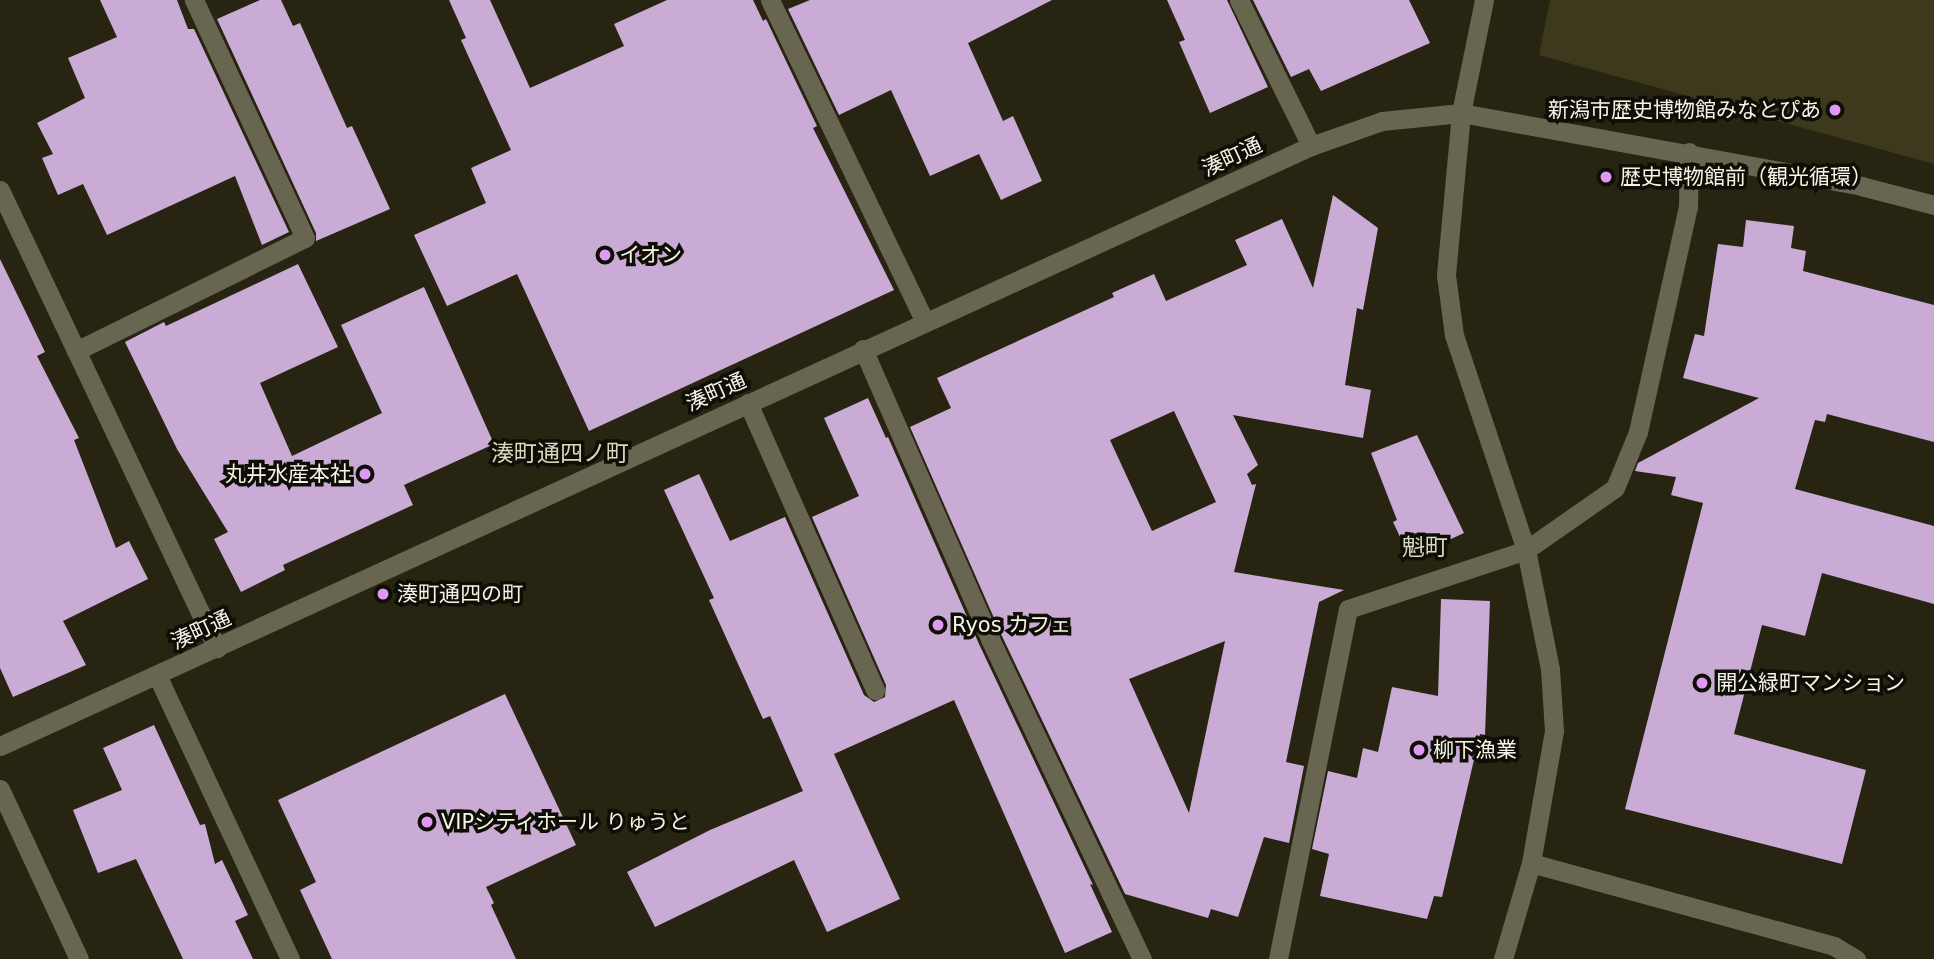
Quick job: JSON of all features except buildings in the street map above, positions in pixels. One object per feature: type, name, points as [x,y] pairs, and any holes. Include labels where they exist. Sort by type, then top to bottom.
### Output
[{"type":"street","points":[[76,351],[305,238],[194,0]]},
{"type":"street","points":[[770,0],[925,322]]},
{"type":"street","points":[[1239,0],[1311,146]]},
{"type":"street","points":[[1484,0],[1461,113],[1446,275],[1454,335],[1526,550],[1550,669],[1554,731],[1531,863],[1503,959]]},
{"type":"street","name":"湊町通","points":[[0,746],[1311,146],[1382,121],[1461,113],[1689,152],[1861,186],[1934,205]]},
{"type":"street","points":[[1278,959],[1348,610],[1526,550],[1615,488],[1638,432],[1688,207],[1689,152]]},
{"type":"street","points":[[0,190],[216,648]]},
{"type":"street","points":[[863,349],[990,639],[1142,959]]},
{"type":"street","points":[[748,403],[875,690]]},
{"type":"street","points":[[157,675],[290,959]]},
{"type":"street","points":[[0,789],[79,959]]},
{"type":"street","points":[[1531,863],[1834,946],[1856,959]]},
{"type":"shaded area","name":"新潟市歴史博物館みなとぴあ","points":[[1550,0],[1934,0],[1934,164],[1539,55]]},
{"type":"place","name":"新潟市歴史博物館みなとぴあ","points":[[1835,110]]},
{"type":"place","name":"歴史博物館前（観光循環）","points":[[1606,177]]},
{"type":"place","name":"イオン","points":[[605,255]]},
{"type":"place","name":"丸井水産本社","points":[[365,474]]},
{"type":"place","name":"湊町通四の町","points":[[383,594]]},
{"type":"place","name":"Ryos カフェ","points":[[938,625]]},
{"type":"place","name":"開公緑町マンション","points":[[1702,683]]},
{"type":"place","name":"柳下漁業","points":[[1419,750]]},
{"type":"place","name":"VIPシティホール りゅうと","points":[[427,822]]},
{"type":"district","name":"湊町通四ノ町","points":[[560,453]]},
{"type":"district","name":"魁町","points":[[1425,547]]}]
